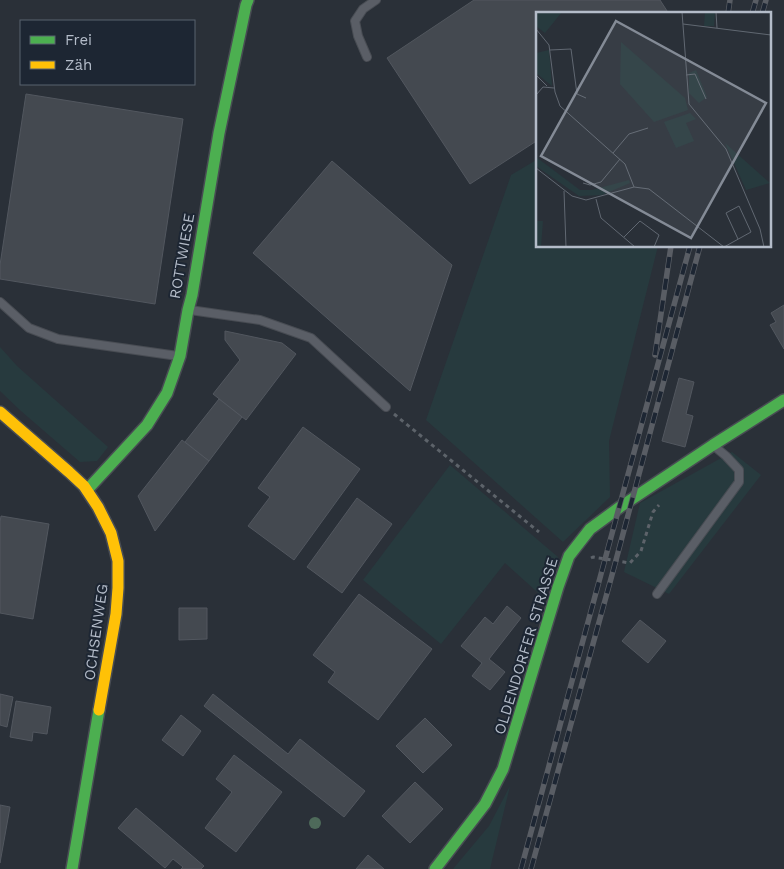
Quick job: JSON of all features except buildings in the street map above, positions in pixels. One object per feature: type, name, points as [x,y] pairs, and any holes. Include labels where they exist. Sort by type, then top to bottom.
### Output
[{"type":"street","name":"ROTTWIESE","points":[[87,490],[147,425],[168,393],[180,356],[219,133],[248,0]]},
{"type":"street","name":"OLDENDORFER STRASSE","points":[[435,869],[485,804],[503,769],[569,556],[590,529],[620,507],[784,400]]},
{"type":"street","name":"OCHSENWEG","points":[[0,412],[87,490],[106,521],[118,562],[116,614],[72,869]]},
{"type":"lane","points":[[367,57],[358,36],[355,21],[363,9],[376,0]]},
{"type":"lane","points":[[0,302],[29,328],[58,339],[180,356]]},
{"type":"lane","points":[[188,310],[260,320],[311,338],[386,407]]},
{"type":"lane","points":[[658,594],[739,482],[738,470],[713,445]]},
{"type":"path","points":[[386,407],[539,532]]},
{"type":"path","points":[[588,560],[593,557],[630,562],[642,551],[653,512],[659,505]]},
{"type":"green space","points":[[536,160],[536,248],[657,248],[609,441],[610,497],[563,542],[426,420],[511,175]]},
{"type":"green space","points":[[0,347],[17,366],[108,447],[97,461],[80,462],[0,391]]},
{"type":"green space","points":[[732,452],[761,475],[669,594],[624,572],[640,503]]},
{"type":"green space","points":[[450,465],[558,557],[545,599],[505,563],[441,644],[363,580]]},
{"type":"green space","points":[[510,786],[490,869],[453,869],[489,826]]},
{"type":"railway","points":[[728,12],[730,0]]},
{"type":"railway","points":[[753,12],[756,0]]},
{"type":"railway","points":[[763,12],[766,0]]},
{"type":"railway","points":[[655,355],[671,248]]},
{"type":"railway","points":[[521,869],[689,248]]},
{"type":"railway","points":[[531,869],[699,248]]},
{"type":"traffic: fast","points":[[87,490],[147,425],[167,393],[180,356],[219,133],[248,0]]},
{"type":"traffic: fast","points":[[435,869],[485,804],[503,769],[569,556],[590,529],[620,507],[784,400]]},
{"type":"traffic: fast","points":[[72,869],[99,710]]},
{"type":"traffic: slow","points":[[0,412],[84,486],[98,507],[111,533],[118,561],[118,588],[116,614],[99,710]]}]
